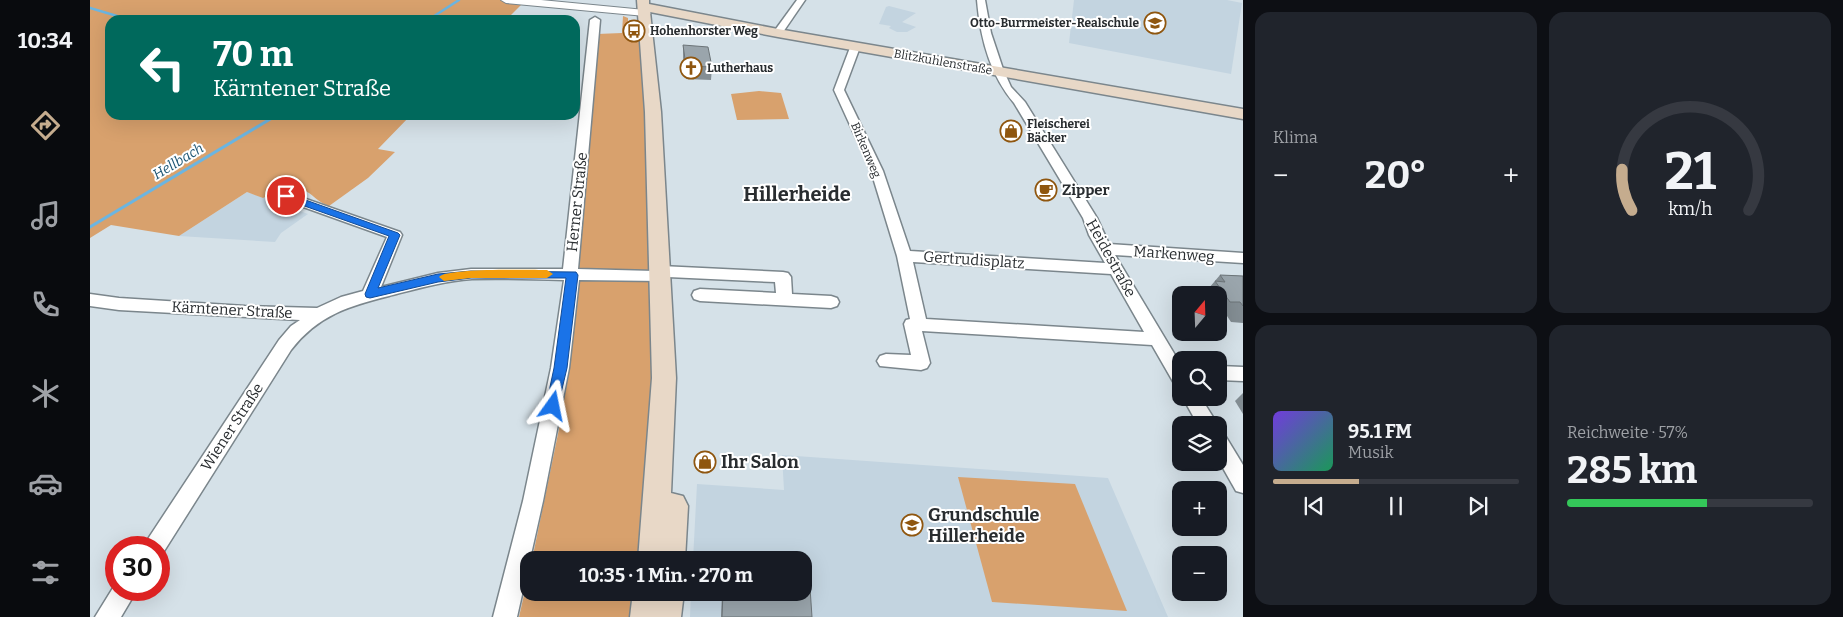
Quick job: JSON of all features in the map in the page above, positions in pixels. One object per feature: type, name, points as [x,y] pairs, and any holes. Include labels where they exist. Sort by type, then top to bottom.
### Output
[{"type":"main road","points":[[654,551],[664,378],[664,273],[659,66],[649,7],[694,21],[778,33]]},
{"type":"main road","name":"Blitzkuhlenstraße","points":[[649,7],[855,47],[1243,114]]},
{"type":"main road","points":[[671,24],[694,21]]},
{"type":"main road","points":[[664,273],[676,444],[670,551]]},
{"type":"main road","points":[[646,617],[648,601]]},
{"type":"main road","points":[[665,617],[667,601]]},
{"type":"street","points":[[506,0],[649,7]]},
{"type":"street","points":[[527,0],[649,7]]},
{"type":"street","points":[[778,33],[801,0]]},
{"type":"street","name":"Heidestraße","points":[[981,0],[984,26],[998,72],[1007,89],[1019,102],[1090,218],[1115,268],[1172,362]]},
{"type":"street","name":"Herner Straße","points":[[505,617],[533,501],[560,368],[572,275],[570,266],[595,20]]},
{"type":"street","name":"Birkenweg","points":[[855,47],[839,90],[877,171],[904,256]]},
{"type":"street","points":[[286,196],[395,235],[370,294]]},
{"type":"street","name":"Markenweg","points":[[1105,250],[1243,258]]},
{"type":"street","name":"Gertrudisplatz","points":[[886,361],[922,363],[912,324],[919,324],[904,256],[1115,268]]},
{"type":"street","points":[[572,275],[664,273],[783,277],[784,299]]},
{"type":"street","name":"Kärntener Straße","points":[[90,300],[119,304],[236,312],[319,314],[347,301],[370,294],[438,278],[462,275],[572,275]]},
{"type":"street","points":[[700,295],[831,302]]},
{"type":"street","name":"Wiener Straße","points":[[161,536],[285,345],[297,330],[319,314]]},
{"type":"street","points":[[919,324],[1158,340]]},
{"type":"street","points":[[1227,373],[1243,374]]},
{"type":"street","points":[[1227,457],[1243,484]]},
{"type":"street","points":[[108,617],[118,601]]},
{"type":"shaded area","points":[[90,0],[526,0],[511,15],[105,15],[105,120],[406,120],[378,149],[395,152],[368,178],[329,206],[303,190],[286,190],[263,198],[247,192],[179,236],[111,225],[90,238]]},
{"type":"shaded area","name":"Otto-Burrmeister-Realschule","points":[[1074,0],[1227,0],[1242,3],[1231,74],[1069,43]]},
{"type":"shaded area","points":[[889,6],[916,13],[902,22],[916,27],[907,32],[897,32],[889,28],[891,26],[879,24],[886,7]]},
{"type":"shaded area","points":[[623,16],[628,18],[628,33],[637,33],[642,44],[646,76],[654,419],[643,551],[534,551],[559,429],[573,341],[579,235],[597,34],[622,33]]},
{"type":"shaded area","points":[[759,91],[781,93],[789,119],[737,120],[731,94]]},
{"type":"shaded area","points":[[247,192],[308,214],[281,233],[275,242],[179,236]]},
{"type":"shaded area","name":"Grundschule Hillerheide","points":[[782,455],[1108,478],[1168,617],[690,617],[691,601],[812,601],[812,551],[693,551],[697,484],[784,490]]},
{"type":"shaded area","points":[[958,477],[1075,484],[1127,611],[992,602]]},
{"type":"shaded area","points":[[523,601],[635,601],[631,617],[519,617]]},
{"type":"building","points":[[683,45],[708,47],[712,67],[686,66]]},
{"type":"building","points":[[1220,275],[1243,276],[1243,306],[1240,302],[1230,302],[1228,299],[1228,286],[1219,286],[1215,281],[1225,282]]},
{"type":"building","points":[[723,601],[811,601],[812,617],[722,617]]},
{"type":"waterway","name":"Hellbach","points":[[436,15],[459,0]]},
{"type":"waterway","points":[[90,8],[114,15]]},
{"type":"waterway","name":"Hellbach","points":[[90,227],[269,120]]},
{"type":"slow traffic","points":[[444,277],[471,274],[547,274]]},
{"type":"place","name":"Otto-Burrmeister-Realschule","points":[[1155,23]]},
{"type":"place","name":"Hohenhorster Weg","points":[[634,31]]},
{"type":"place","name":"Lutherhaus","points":[[691,68]]},
{"type":"place","name":"Fleischerei Bäcker","points":[[1011,131]]},
{"type":"place","name":"Zipper","points":[[1046,190]]},
{"type":"place","name":"Ihr Salon","points":[[705,462]]},
{"type":"place","name":"Grundschule Hillerheide","points":[[912,525]]},
{"type":"district","name":"Hillerheide","points":[[797,194]]},
{"type":"route","points":[[286,196],[395,235],[370,294],[406,284],[471,274],[572,275],[553,406]]}]
